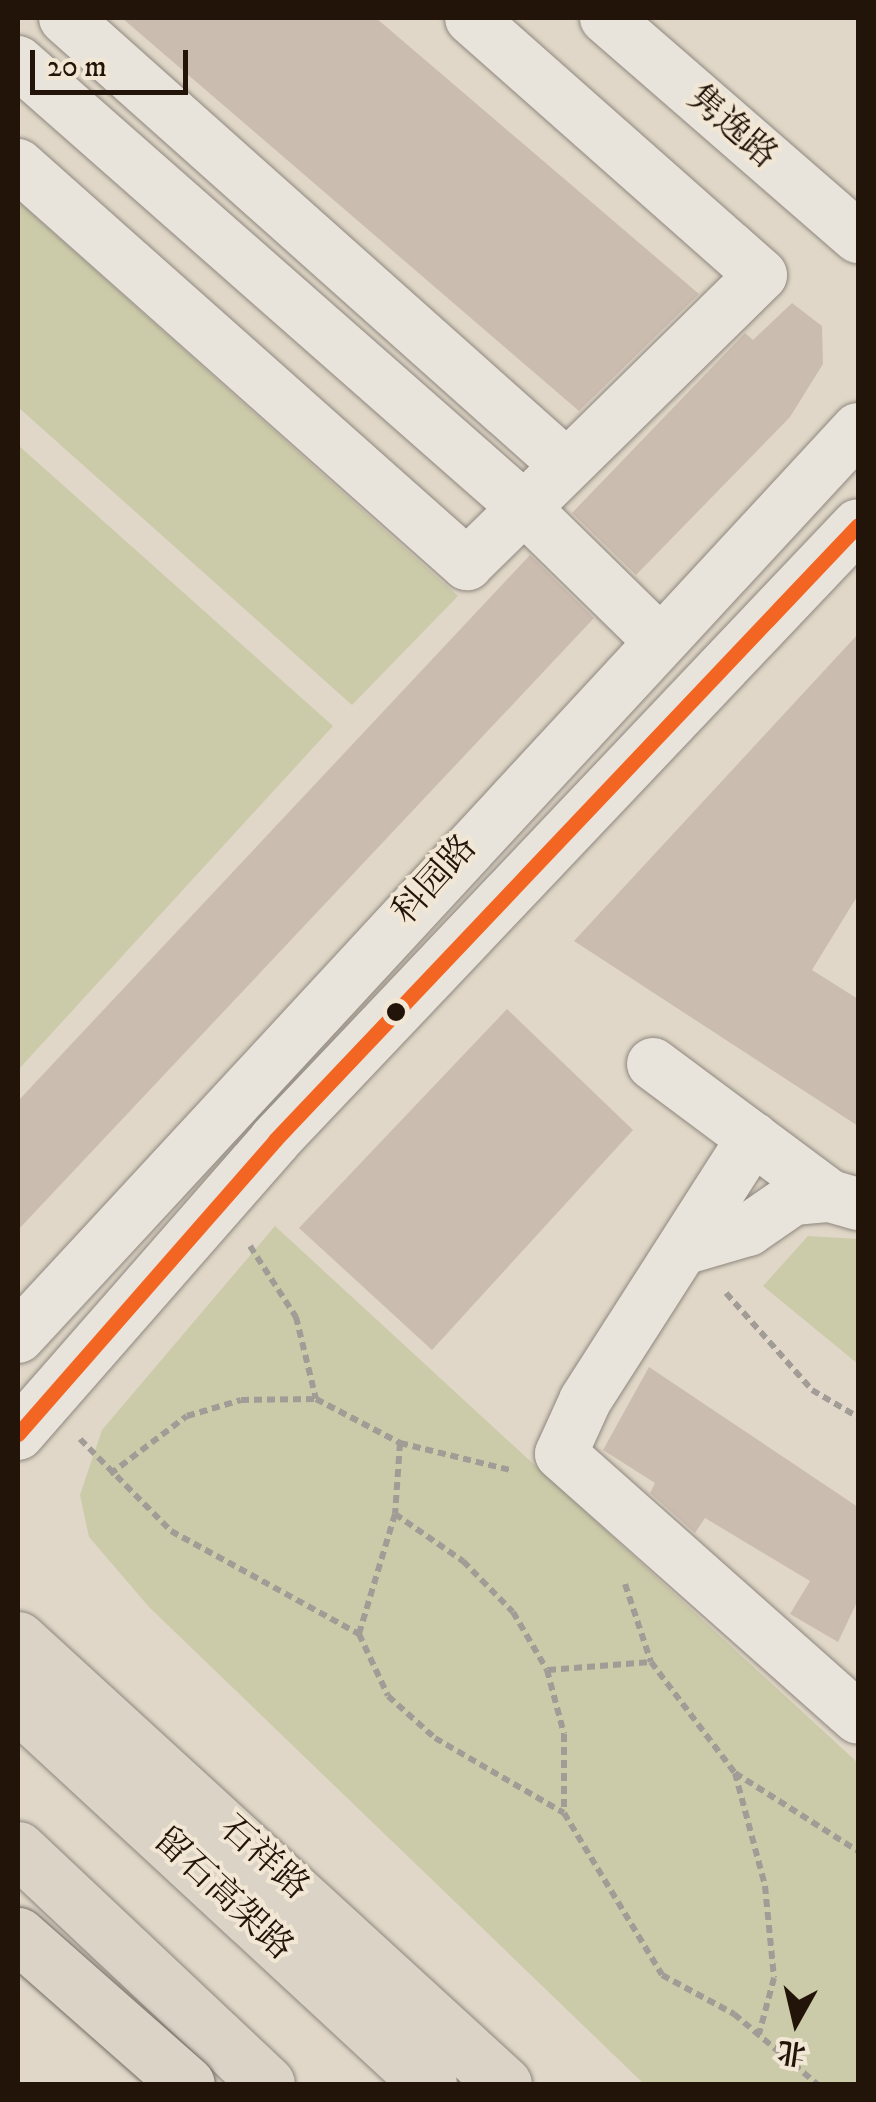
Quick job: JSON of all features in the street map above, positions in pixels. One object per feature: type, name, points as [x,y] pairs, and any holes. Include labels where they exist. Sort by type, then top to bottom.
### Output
[{"type":"main road","name":"石祥路","points":[[18,1640],[504,2084]]},
{"type":"main road","points":[[18,1663],[109,1788]]},
{"type":"main road","name":"留石高架路","points":[[18,1704],[429,2084]]},
{"type":"main road","points":[[18,1849],[267,2084]]},
{"type":"main road","points":[[18,1920],[186,2084]]},
{"type":"main road","points":[[18,1935],[186,2084]]},
{"type":"street","points":[[64,18],[562,462]]},
{"type":"street","points":[[18,165],[467,564],[519,503],[761,274],[470,18]]},
{"type":"street","name":"隽逸路","points":[[606,18],[858,237]]},
{"type":"street","points":[[18,62],[519,503],[657,638]]},
{"type":"street","name":"科园路","points":[[18,1336],[657,638],[858,430]]},
{"type":"street","name":"科园路","points":[[32,1418],[215,1213],[858,525]]},
{"type":"street","points":[[653,1064],[844,1200]]},
{"type":"street","points":[[753,1138],[686,1248],[584,1400],[561,1454],[858,1718]]},
{"type":"street","points":[[686,1248],[748,1230],[793,1199],[844,1200]]},
{"type":"path","points":[[215,1213],[269,1263],[296,1318],[316,1399]]},
{"type":"path","points":[[686,1248],[812,1390],[858,1418]]},
{"type":"path","points":[[110,1474],[187,1416],[241,1400],[316,1399],[400,1443],[516,1474]]},
{"type":"path","points":[[32,1418],[110,1474],[171,1531],[359,1634],[388,1696],[435,1738],[564,1814],[662,1975],[758,2034],[817,2084]]},
{"type":"path","points":[[359,1634],[395,1514],[400,1443]]},
{"type":"path","points":[[395,1514],[501,1599],[548,1670],[564,1734],[564,1814]]},
{"type":"path","points":[[621,1570],[651,1662],[735,1773],[858,1850]]},
{"type":"path","points":[[548,1670],[651,1662]]},
{"type":"path","points":[[735,1773],[766,1886],[774,1978],[758,2034]]},
{"type":"green space","points":[[18,201],[458,596],[352,705],[18,407]]},
{"type":"green space","points":[[18,445],[333,726],[18,1070]]},
{"type":"green space","points":[[275,1226],[858,1763],[858,2084],[644,2084],[149,1607],[89,1537],[80,1495],[102,1430]]},
{"type":"green space","points":[[808,1236],[858,1239],[858,1364],[763,1286]]},
{"type":"building","points":[[122,18],[376,18],[699,294],[579,411]]},
{"type":"building","points":[[792,303],[822,326],[823,364],[790,417],[636,575],[572,513],[745,333],[753,340]]},
{"type":"building","points":[[530,555],[594,618],[18,1230],[18,1101]]},
{"type":"building","points":[[858,634],[858,895],[812,970],[858,999],[858,1126],[574,941]]},
{"type":"building","points":[[507,1009],[633,1130],[432,1350],[299,1228]]},
{"type":"building","points":[[649,1367],[858,1507],[858,1600],[838,1642],[790,1614],[810,1581],[705,1518],[695,1533],[650,1493],[655,1483],[603,1450]]},
{"type":"transit line","points":[[18,1434],[275,1140],[858,525]]}]
